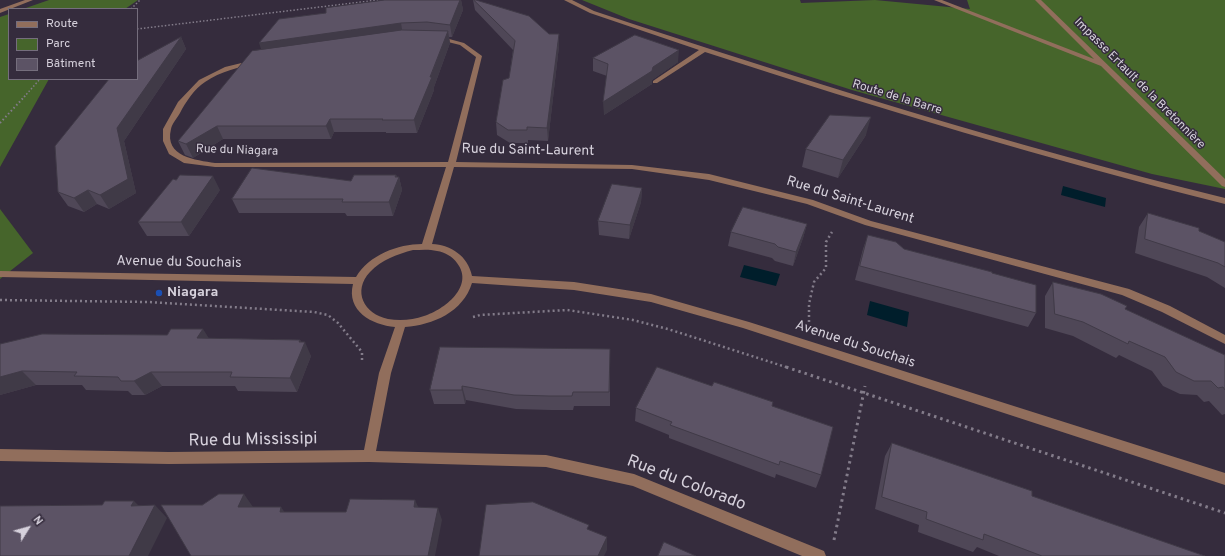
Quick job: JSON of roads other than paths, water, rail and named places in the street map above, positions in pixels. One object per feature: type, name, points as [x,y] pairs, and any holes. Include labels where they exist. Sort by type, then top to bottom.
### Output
[{"type":"street","points":[[8,8],[30,0]]},
{"type":"street","name":"Route de la Barre","points":[[567,0],[592,12],[816,86],[1060,160],[1225,201]]},
{"type":"street","points":[[937,0],[1105,66]]},
{"type":"street","name":"Impasse Ertault de la Bretonnière","points":[[1038,0],[1225,184]]},
{"type":"street","points":[[426,247],[451,164],[479,56],[462,44],[443,38],[429,38]]},
{"type":"street","points":[[655,82],[704,49]]},
{"type":"street","name":"Rue du Niagara","points":[[258,60],[227,68],[201,81],[182,104],[167,129],[167,141],[172,152],[187,161],[215,165],[451,164]]},
{"type":"street","name":"Rue du Saint-Laurent","points":[[451,164],[632,167],[709,177],[810,202],[868,223],[1125,292],[1166,309],[1225,340]]},
{"type":"street","points":[[426,247],[440,248],[452,253],[461,260],[467,269],[468,279],[465,290],[458,300],[447,310],[423,320],[401,324],[385,322],[373,318],[363,310],[357,301],[356,291],[359,281],[365,271],[386,255],[399,250],[426,247]]},
{"type":"street","name":"Avenue du Souchais","points":[[0,274],[359,281]]},
{"type":"street","name":"Avenue du Souchais","points":[[468,279],[574,286],[651,298],[752,327],[1225,479]]},
{"type":"street","points":[[369,456],[385,373],[401,324]]},
{"type":"street","name":"Rue du Mississipi","points":[[0,456],[169,458],[369,456]]},
{"type":"street","name":"Rue du Colorado","points":[[369,456],[554,462],[634,480],[819,556]]},
{"type":"water","points":[[1063,186],[1106,198],[1105,207],[1061,195]]},
{"type":"water","points":[[744,265],[780,274],[776,286],[740,277]]},
{"type":"water","points":[[870,301],[909,312],[907,327],[867,315]]},
{"type":"place","name":"Niagara","points":[[159,293]]}]
